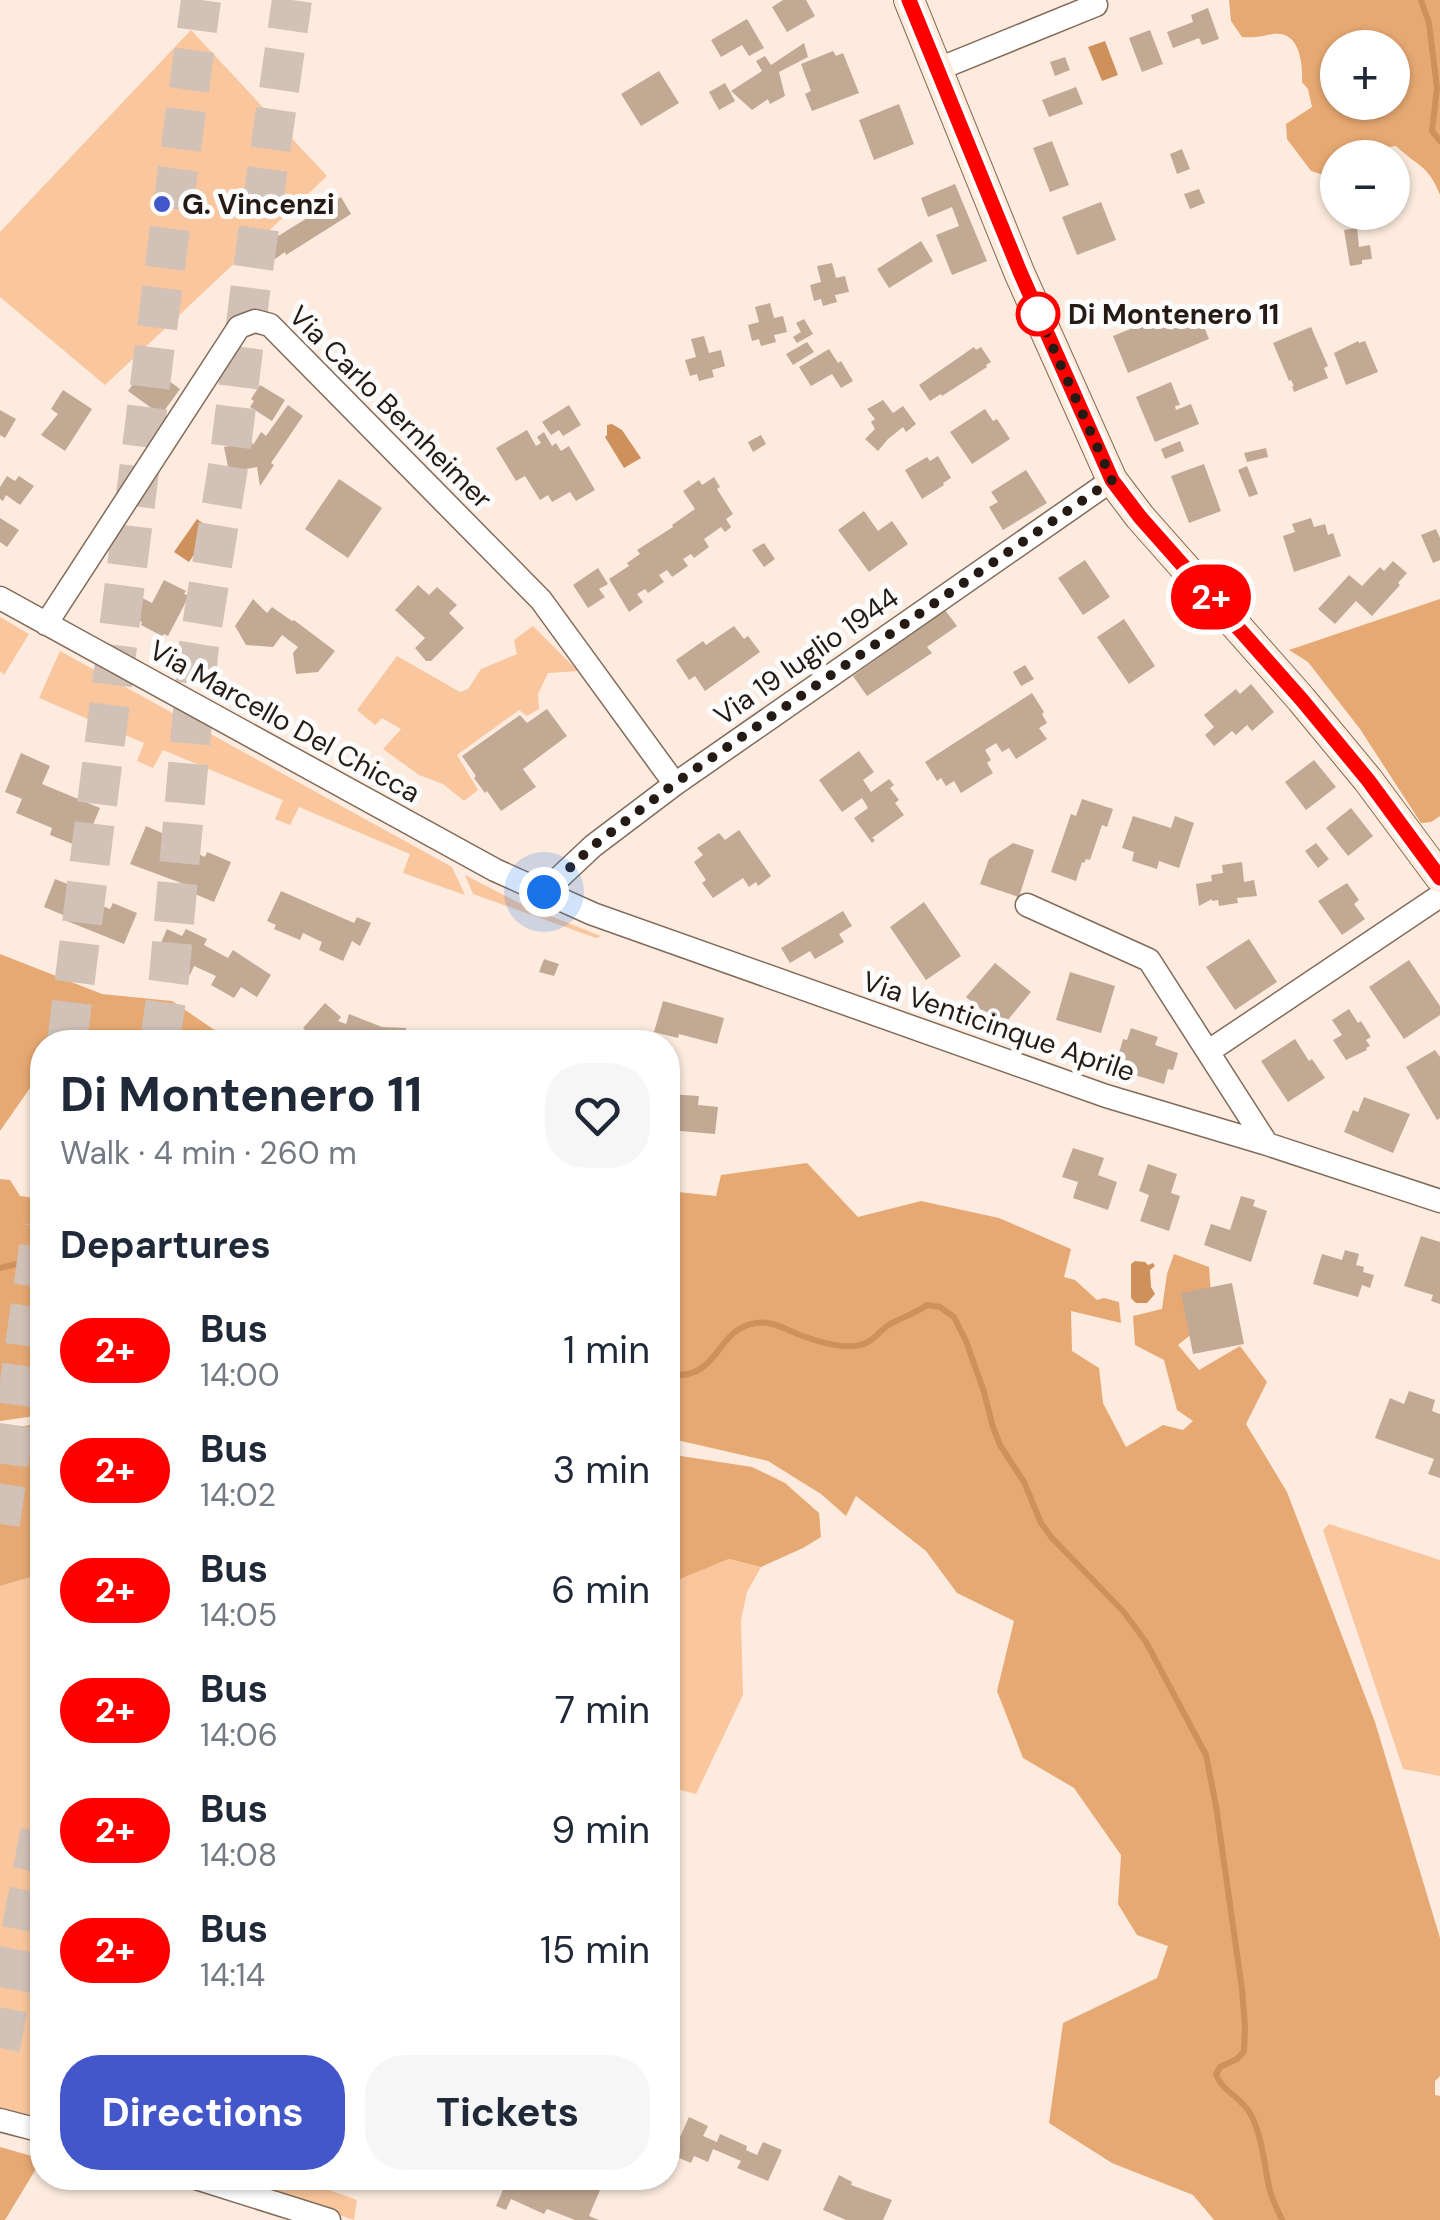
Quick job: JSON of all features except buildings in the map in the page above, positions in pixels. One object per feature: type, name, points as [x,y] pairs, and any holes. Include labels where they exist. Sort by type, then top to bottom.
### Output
[{"type":"street","points":[[908,0],[1020,272],[1112,480],[1368,780],[1440,878]]},
{"type":"street","points":[[936,70],[1096,4],[1094,0]]},
{"type":"street","name":"Via Carlo Bernheimer","points":[[46,624],[240,326],[255,321],[270,325],[541,600],[674,784]]},
{"type":"street","name":"Via 19 luglio 1944","points":[[544,892],[593,846],[674,784],[1112,480]]},
{"type":"street","name":"Via Marcello Del Chicca","points":[[0,598],[495,870],[544,892]]},
{"type":"street","name":"Via Venticinque Aprile","points":[[544,892],[592,914],[1106,1096],[1440,1201]]},
{"type":"street","points":[[1210,1051],[1440,896]]},
{"type":"street","points":[[1027,904],[1149,960],[1267,1144]]},
{"type":"street","points":[[0,2120],[30,2128]]},
{"type":"street","points":[[234,2190],[329,2220]]},
{"type":"shaded area","points":[[1229,0],[1440,0],[1440,195],[1427,171],[1410,157],[1410,140],[1320,140],[1320,174],[1311,171],[1287,139],[1286,124],[1312,107],[1302,82],[1298,50],[1282,34],[1242,37],[1231,21]]},
{"type":"shaded area","name":"G. Vincenzi","points":[[191,30],[327,176],[105,385],[0,297],[0,232]]},
{"type":"shaded area","points":[[1105,41],[1118,75],[1102,81],[1088,47]]},
{"type":"shaded area","points":[[607,425],[622,430],[641,458],[624,468],[605,437]]},
{"type":"shaded area","points":[[197,519],[211,529],[189,562],[174,552]]},
{"type":"shaded area","points":[[1440,599],[1440,816],[1421,823],[1360,729],[1308,662],[1289,650]]},
{"type":"shaded area","points":[[0,617],[29,634],[4,675],[0,671]]},
{"type":"shaded area","points":[[533,626],[578,671],[548,673],[538,694],[539,709],[527,716],[519,710],[457,755],[478,790],[464,801],[383,749],[401,729],[382,718],[375,725],[357,710],[397,656],[460,692],[468,689],[481,669],[517,654],[514,640]]},
{"type":"shaded area","points":[[60,651],[452,867],[465,895],[403,873],[410,854],[299,807],[290,825],[275,819],[283,800],[163,750],[153,768],[137,761],[144,743],[39,698]]},
{"type":"shaded area","points":[[465,875],[525,906],[601,936],[596,938],[473,894]]},
{"type":"shaded area","points":[[0,954],[102,994],[172,1001],[214,1030],[30,1030],[30,1088],[0,1131]]},
{"type":"shaded area","points":[[807,1163],[858,1217],[921,1201],[999,1218],[1071,1249],[1064,1277],[1075,1280],[1097,1300],[1119,1302],[1121,1323],[1071,1311],[1072,1351],[1099,1368],[1103,1403],[1126,1447],[1163,1425],[1183,1430],[1193,1421],[1177,1410],[1164,1360],[1135,1345],[1133,1316],[1162,1309],[1174,1254],[1209,1267],[1211,1294],[1204,1324],[1178,1345],[1199,1370],[1240,1346],[1267,1382],[1246,1424],[1287,1492],[1375,1722],[1440,1938],[1440,2076],[1435,2081],[1435,2095],[1440,2096],[1440,2220],[1214,2220],[1193,2195],[1112,2163],[1049,2123],[1063,2023],[1157,1978],[1168,1946],[1137,1935],[1118,1904],[1121,1855],[1074,1788],[1023,1758],[997,1691],[1014,1621],[957,1593],[926,1551],[856,1496],[846,1516],[821,1494],[768,1461],[680,1441],[680,1192],[716,1196],[721,1175]]},
{"type":"shaded area","points":[[0,1179],[10,1180],[20,1196],[30,1197],[30,1417],[0,1421]]},
{"type":"shaded area","points":[[1135,1261],[1155,1266],[1150,1270],[1155,1294],[1147,1303],[1136,1303],[1131,1298],[1131,1264]]},
{"type":"shaded area","points":[[30,1425],[30,1577],[0,1586],[0,1430]]},
{"type":"shaded area","points":[[680,1456],[752,1467],[785,1483],[819,1513],[821,1537],[803,1548],[761,1567],[729,1559],[680,1579]]},
{"type":"shaded area","points":[[1329,1524],[1440,1560],[1440,1776],[1403,1769],[1323,1530]]},
{"type":"shaded area","points":[[729,1559],[761,1567],[747,1592],[741,1620],[743,1695],[696,1794],[680,1790],[680,1579]]},
{"type":"shaded area","points":[[30,1577],[30,2119],[0,2110],[0,1586]]},
{"type":"shaded area","points":[[0,2147],[30,2156],[30,2179],[5,2220],[0,2220]]},
{"type":"shaded area","points":[[264,2190],[329,2190],[357,2200],[354,2220]]},
{"type":"waterway","points":[[1421,0],[1429,23],[1437,88],[1432,131],[1440,141]]},
{"type":"waterway","points":[[0,1268],[30,1262]]},
{"type":"waterway","points":[[680,1374],[698,1370],[732,1335],[756,1323],[773,1324],[825,1343],[852,1346],[868,1342],[889,1325],[927,1305],[940,1307],[954,1317],[966,1341],[1000,1445],[1024,1482],[1041,1523],[1123,1611],[1146,1642],[1206,1755],[1245,2027],[1244,2051],[1216,2074],[1255,2124],[1270,2191],[1282,2220]]},
{"type":"tunnel","points":[[69,1030],[201,0]]},
{"type":"tunnel","points":[[162,1030],[199,645],[230,455],[292,0]]},
{"type":"tunnel","points":[[0,1524],[30,1311]]},
{"type":"tunnel","points":[[0,2048],[30,1887]]},
{"type":"bus line","name":"2+","points":[[909,0],[1020,272],[1112,480],[1368,780],[1440,878]]},
{"type":"place","name":"G. Vincenzi","points":[[162,204]]},
{"type":"place","name":"Di Montenero 11","points":[[1038,314]]},
{"type":"route","points":[[544,892],[593,846],[674,784],[1112,480],[1038,314]]}]
